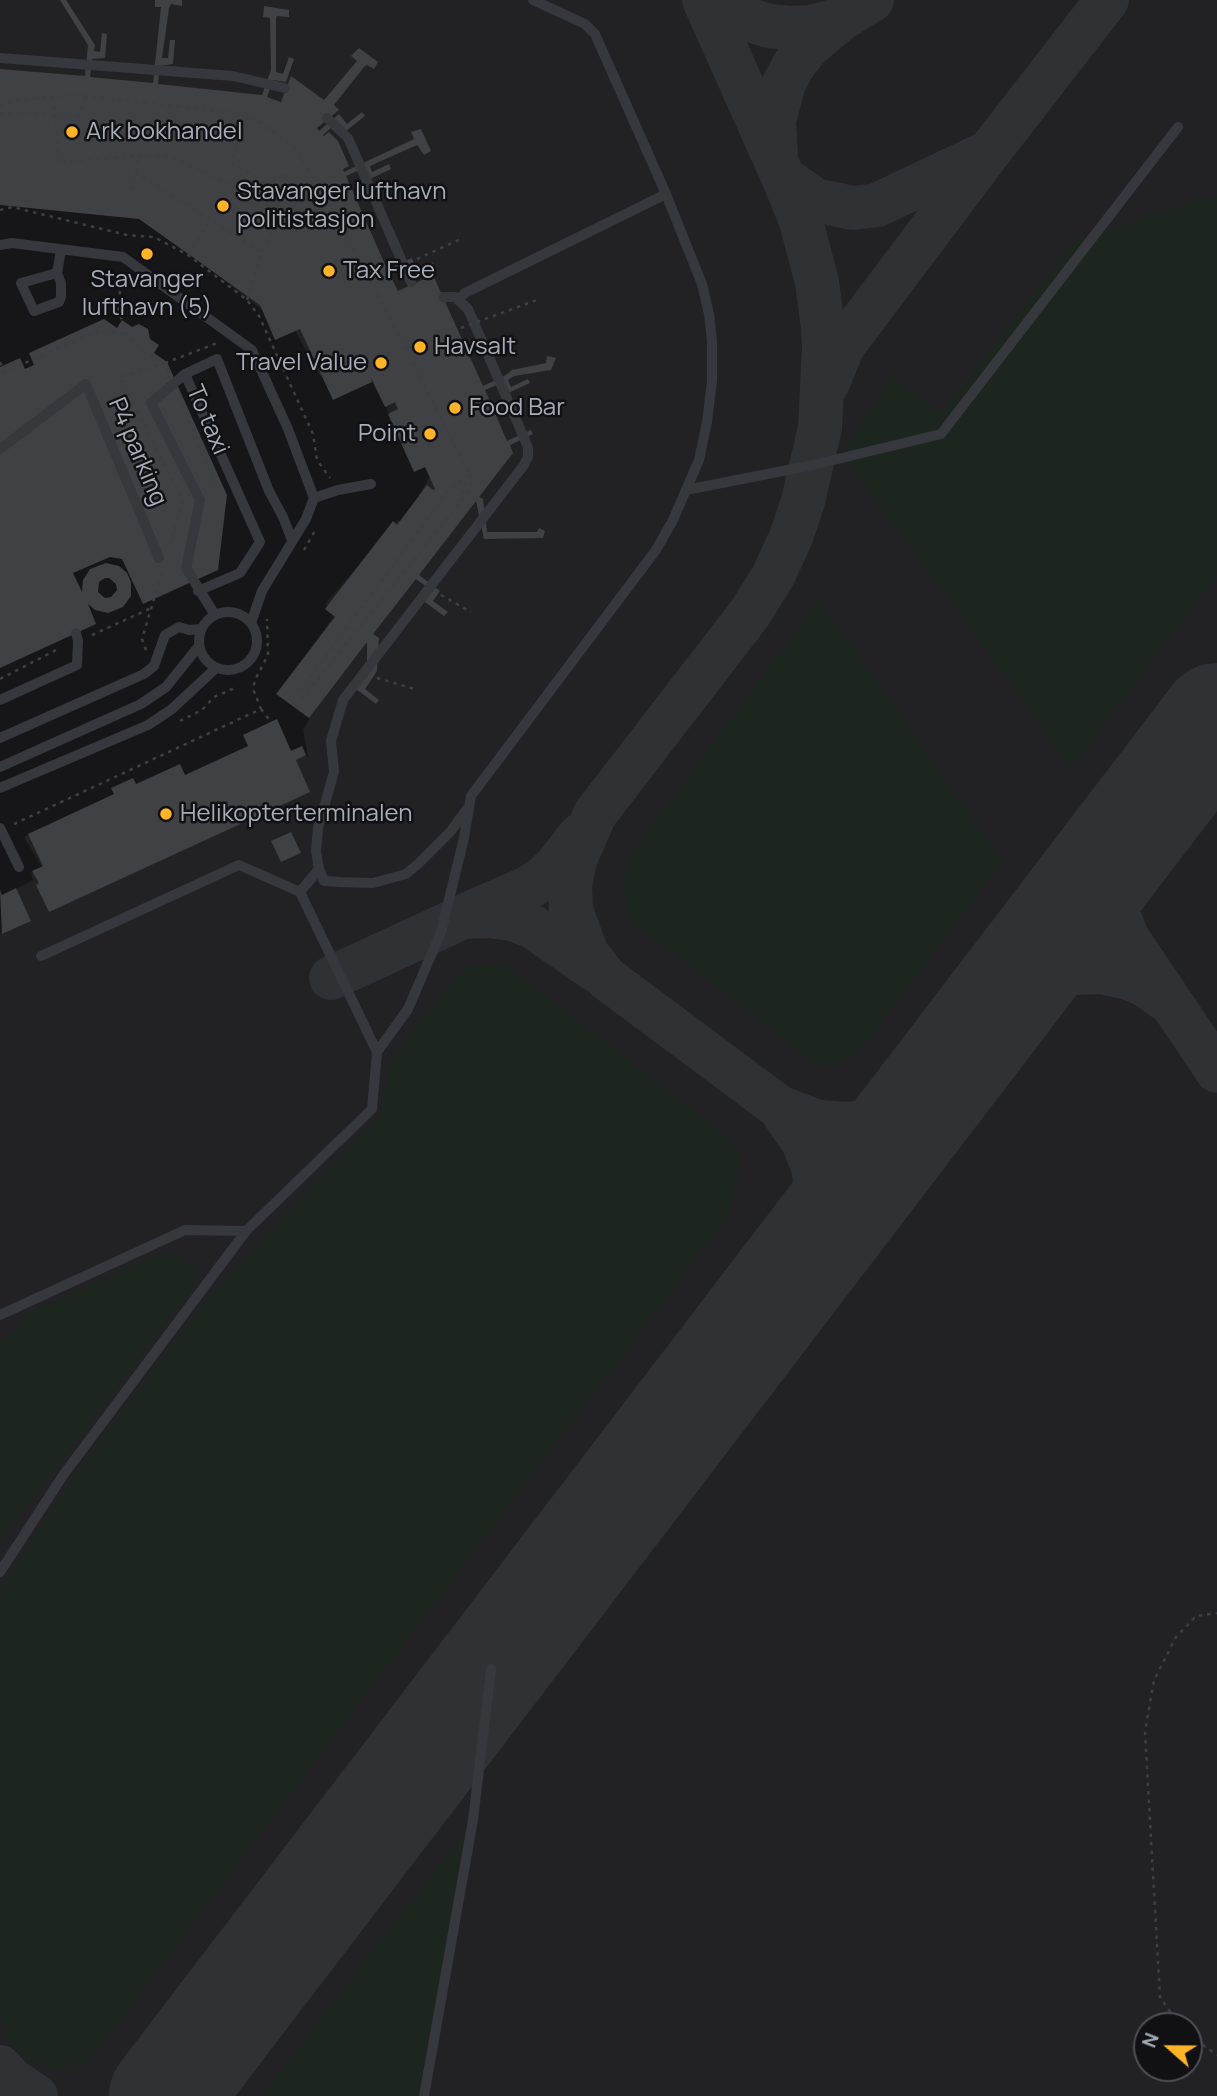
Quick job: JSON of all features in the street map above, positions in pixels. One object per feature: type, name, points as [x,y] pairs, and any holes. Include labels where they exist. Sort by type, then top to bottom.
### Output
[{"type":"lane","points":[[377,1052],[408,1009],[431,959],[448,908],[471,796],[656,550],[673,520],[698,460],[707,422],[712,381],[712,341],[702,284],[666,194],[590,28],[533,0]]},
{"type":"lane","points":[[0,58],[233,76],[285,88]]},
{"type":"lane","points":[[327,118],[348,138],[411,282]]},
{"type":"lane","points":[[686,490],[813,465],[941,434],[1178,127]]},
{"type":"lane","points":[[459,299],[465,293],[666,194]]},
{"type":"lane","points":[[0,245],[12,243],[123,257],[251,351],[288,429],[314,498],[306,519],[262,591],[251,623]]},
{"type":"lane","points":[[57,273],[21,283],[34,311],[59,302],[61,284],[57,273],[61,250]]},
{"type":"lane","points":[[443,296],[459,299],[468,309],[525,440],[528,457],[343,699],[331,741],[334,772],[318,828],[316,851],[324,881],[373,883],[406,874],[451,831],[469,806]]},
{"type":"lane","points":[[215,615],[186,568],[200,500],[151,403],[185,374],[217,359],[269,491],[292,540]]},
{"type":"lane","points":[[185,374],[260,542],[240,573],[198,591]]},
{"type":"lane","name":"P4 parking","points":[[0,449],[86,384],[159,558]]},
{"type":"lane","points":[[314,498],[371,484]]},
{"type":"lane","points":[[227,612],[240,615],[251,623],[256,635],[256,649],[250,660],[240,668],[216,668],[205,659],[199,646],[201,629],[215,615],[227,612]]},
{"type":"lane","points":[[0,738],[144,674],[154,666],[165,635],[179,627],[201,629]]},
{"type":"lane","points":[[0,700],[77,665],[76,633]]},
{"type":"lane","points":[[0,766],[141,704],[166,687],[199,646]]},
{"type":"lane","points":[[0,788],[148,724],[172,709],[216,668]]},
{"type":"lane","points":[[1,829],[19,867]]},
{"type":"lane","points":[[0,1572],[64,1474],[246,1231],[372,1109],[377,1052],[300,892],[239,865],[41,956]]},
{"type":"lane","points":[[300,892],[319,869]]},
{"type":"lane","points":[[0,1315],[185,1230],[246,1231]]},
{"type":"lane","points":[[424,2096],[473,1820],[491,1669]]},
{"type":"path","points":[[0,106],[14,100],[75,95],[248,114],[295,147],[321,189],[470,475],[472,487],[302,699]]},
{"type":"path","points":[[0,114],[79,115],[86,96]]},
{"type":"path","points":[[53,98],[59,162],[138,156],[172,157],[250,194],[285,173],[292,197],[303,200],[321,189]]},
{"type":"path","points":[[248,114],[231,163],[259,179],[282,211],[307,220]]},
{"type":"path","points":[[132,189],[138,156]]},
{"type":"path","points":[[135,172],[262,253]]},
{"type":"path","points":[[0,210],[12,206]]},
{"type":"path","points":[[247,300],[262,253],[282,211]]},
{"type":"path","points":[[188,255],[210,220]]},
{"type":"path","points":[[413,261],[461,239]]},
{"type":"path","points":[[122,274],[118,308],[126,334],[145,353],[165,363],[223,340]]},
{"type":"path","points":[[461,328],[537,300]]},
{"type":"path","points":[[0,362],[4,372],[100,330],[126,334]]},
{"type":"path","name":"To taxi","points":[[165,363],[217,490]]},
{"type":"path","points":[[456,508],[470,475]]},
{"type":"path","points":[[297,695],[451,487],[470,475]]},
{"type":"path","points":[[330,478],[338,490]]},
{"type":"path","points":[[301,556],[319,522]]},
{"type":"path","points":[[438,593],[471,612]]},
{"type":"path","points":[[92,635],[151,608]]},
{"type":"path","points":[[266,609],[268,655],[253,689],[261,709],[271,722]]},
{"type":"path","points":[[0,679],[60,648]]},
{"type":"path","points":[[374,677],[418,690]]},
{"type":"path","points":[[180,722],[202,710],[214,697],[237,687]]},
{"type":"path","points":[[1,829],[119,777],[261,709]]},
{"type":"path","points":[[119,777],[122,783]]},
{"type":"path","points":[[1170,2012],[1160,1997],[1145,1732],[1154,1680],[1176,1637],[1196,1616],[1217,1613]]},
{"type":"shaded area","points":[[0,0],[1217,0],[1217,2096],[0,2096],[0,935],[16,889],[33,880],[31,873],[42,867],[24,837],[115,797],[113,791],[122,783],[135,781],[137,786],[186,778],[249,747],[271,722],[277,719],[293,755],[303,751],[308,758],[303,730],[310,717],[278,693],[334,616],[335,613],[325,604],[398,520],[403,523],[431,474],[426,462],[413,466],[366,364],[346,374],[320,376],[287,316],[266,313],[141,215],[0,125]]},
{"type":"shaded area","points":[[1217,194],[1217,575],[1071,766],[843,454],[893,377],[940,413],[1077,239]]},
{"type":"shaded area","points":[[819,600],[1002,862],[858,1053],[823,1069],[633,922],[626,912],[623,879],[632,853]]},
{"type":"shaded area","points":[[503,963],[712,1125],[741,1152],[731,1210],[88,2062],[53,2069],[25,2058],[9,2037],[0,2017],[0,1591],[81,1466],[207,1300],[380,1114],[392,1060],[467,965]]},
{"type":"shaded area","points":[[161,1253],[178,1256],[193,1268],[194,1286],[0,1540],[0,1340],[13,1334],[26,1315]]},
{"type":"shaded area","points":[[466,1830],[419,2096],[262,2096]]},
{"type":"building","points":[[60,0],[66,0],[95,45],[94,51],[100,52],[102,33],[107,34],[105,58],[92,59],[90,77],[153,83],[161,7],[155,7],[155,0],[182,0],[182,6],[171,4],[169,8],[162,58],[168,58],[170,40],[175,40],[173,64],[160,66],[158,84],[262,95],[271,70],[270,18],[263,17],[264,6],[289,10],[289,17],[276,18],[276,72],[283,74],[289,57],[294,59],[286,82],[273,80],[267,97],[281,102],[291,76],[324,100],[357,61],[351,56],[359,48],[378,62],[374,69],[367,65],[364,67],[334,105],[339,110],[317,128],[319,131],[339,114],[347,124],[362,112],[365,116],[346,131],[336,123],[323,135],[329,132],[338,141],[349,166],[343,169],[344,172],[414,139],[411,132],[421,129],[431,151],[424,155],[417,145],[370,166],[372,172],[389,164],[391,169],[370,179],[362,169],[346,176],[387,269],[412,258],[416,269],[433,262],[435,266],[413,276],[406,266],[389,273],[398,291],[433,275],[483,386],[512,370],[546,363],[547,356],[556,358],[551,370],[514,376],[508,380],[511,387],[528,379],[530,383],[508,393],[501,383],[485,390],[507,441],[531,430],[533,434],[510,445],[513,453],[479,497],[483,499],[487,532],[537,532],[539,528],[545,531],[543,538],[484,539],[476,501],[419,575],[440,591],[433,601],[448,612],[444,616],[425,602],[431,590],[416,579],[373,634],[379,638],[377,671],[365,689],[379,700],[376,704],[356,689],[367,668],[367,642],[309,718],[276,694],[335,617],[325,609],[393,521],[397,525],[427,485],[435,489],[425,467],[414,472],[388,414],[398,409],[395,402],[385,407],[371,378],[372,382],[333,400],[300,329],[275,340],[260,305],[139,219],[0,205],[0,69],[85,76],[88,45]]},
{"type":"building","points":[[104,319],[117,328],[122,320],[132,327],[139,324],[148,329],[150,339],[159,345],[154,353],[167,362],[227,495],[218,570],[143,604],[122,559],[110,557],[73,573],[82,592],[83,580],[90,569],[106,563],[119,566],[127,573],[131,582],[131,596],[123,607],[108,613],[95,610],[88,604],[96,624],[0,668],[0,367],[20,358],[25,369],[34,365],[29,353]],"holes":[[[109,578],[116,584],[117,590],[111,597],[105,598],[98,592],[99,582]]]},
{"type":"building","name":"Helikopterterminalen","points":[[277,719],[291,751],[302,746],[306,755],[296,760],[310,792],[49,912],[32,871],[43,866],[28,834],[114,794],[111,788],[133,778],[136,784],[180,764],[185,775],[248,746],[243,735]]},
{"type":"building","points":[[291,832],[301,853],[281,862],[271,841]]},
{"type":"building","points":[[16,888],[31,921],[2,934],[0,890],[2,895]]},
{"type":"taxiway","points":[[704,0],[801,221],[817,282],[823,327],[820,428],[803,501],[791,537],[773,576],[750,613],[595,814],[575,860],[570,886],[571,910],[587,954],[606,978],[779,1107],[803,1142],[814,1170],[816,1203],[806,1244],[788,1281]]},
{"type":"taxiway","points":[[715,0],[747,19],[769,26],[790,28],[811,27],[841,19],[872,0]]},
{"type":"taxiway","points":[[783,177],[815,200],[853,208],[877,205],[989,152],[1107,0]]},
{"type":"taxiway","points":[[776,154],[774,121],[784,83],[809,46],[841,19]]},
{"type":"taxiway","points":[[827,385],[843,346],[986,156]]},
{"type":"taxiway","points":[[468,914],[528,888],[543,878],[580,835]]},
{"type":"taxiway","points":[[1127,837],[1113,881],[1113,901],[1127,937],[1217,1071]]},
{"type":"taxiway","points":[[331,978],[463,917],[488,916],[512,919],[533,927],[595,970]]},
{"type":"taxiway","points":[[985,1022],[1026,991],[1074,973],[1102,972],[1128,978],[1145,985],[1169,1002]]},
{"type":"taxiway","points":[[779,1107],[818,1122],[848,1124],[870,1121],[910,1105],[952,1066]]},
{"type":"taxiway","points":[[0,2067],[12,2080],[36,2096]]},
{"type":"taxiway","points":[[156,2096],[178,2079]]},
{"type":"runway","points":[[165,2096],[1217,719]]},
{"type":"place","name":"Ark bokhandel","points":[[72,132]]},
{"type":"place","name":"Stavanger lufthavn politistasjon","points":[[223,206]]},
{"type":"place","name":"Stavanger lufthavn (5)","points":[[147,254]]},
{"type":"place","name":"Tax Free","points":[[329,271]]},
{"type":"place","name":"Havsalt","points":[[420,347]]},
{"type":"place","name":"Travel Value","points":[[381,363]]},
{"type":"place","name":"Food Bar","points":[[455,408]]},
{"type":"place","name":"Point","points":[[430,434]]},
{"type":"place","name":"Helikopterterminalen","points":[[166,814]]}]
